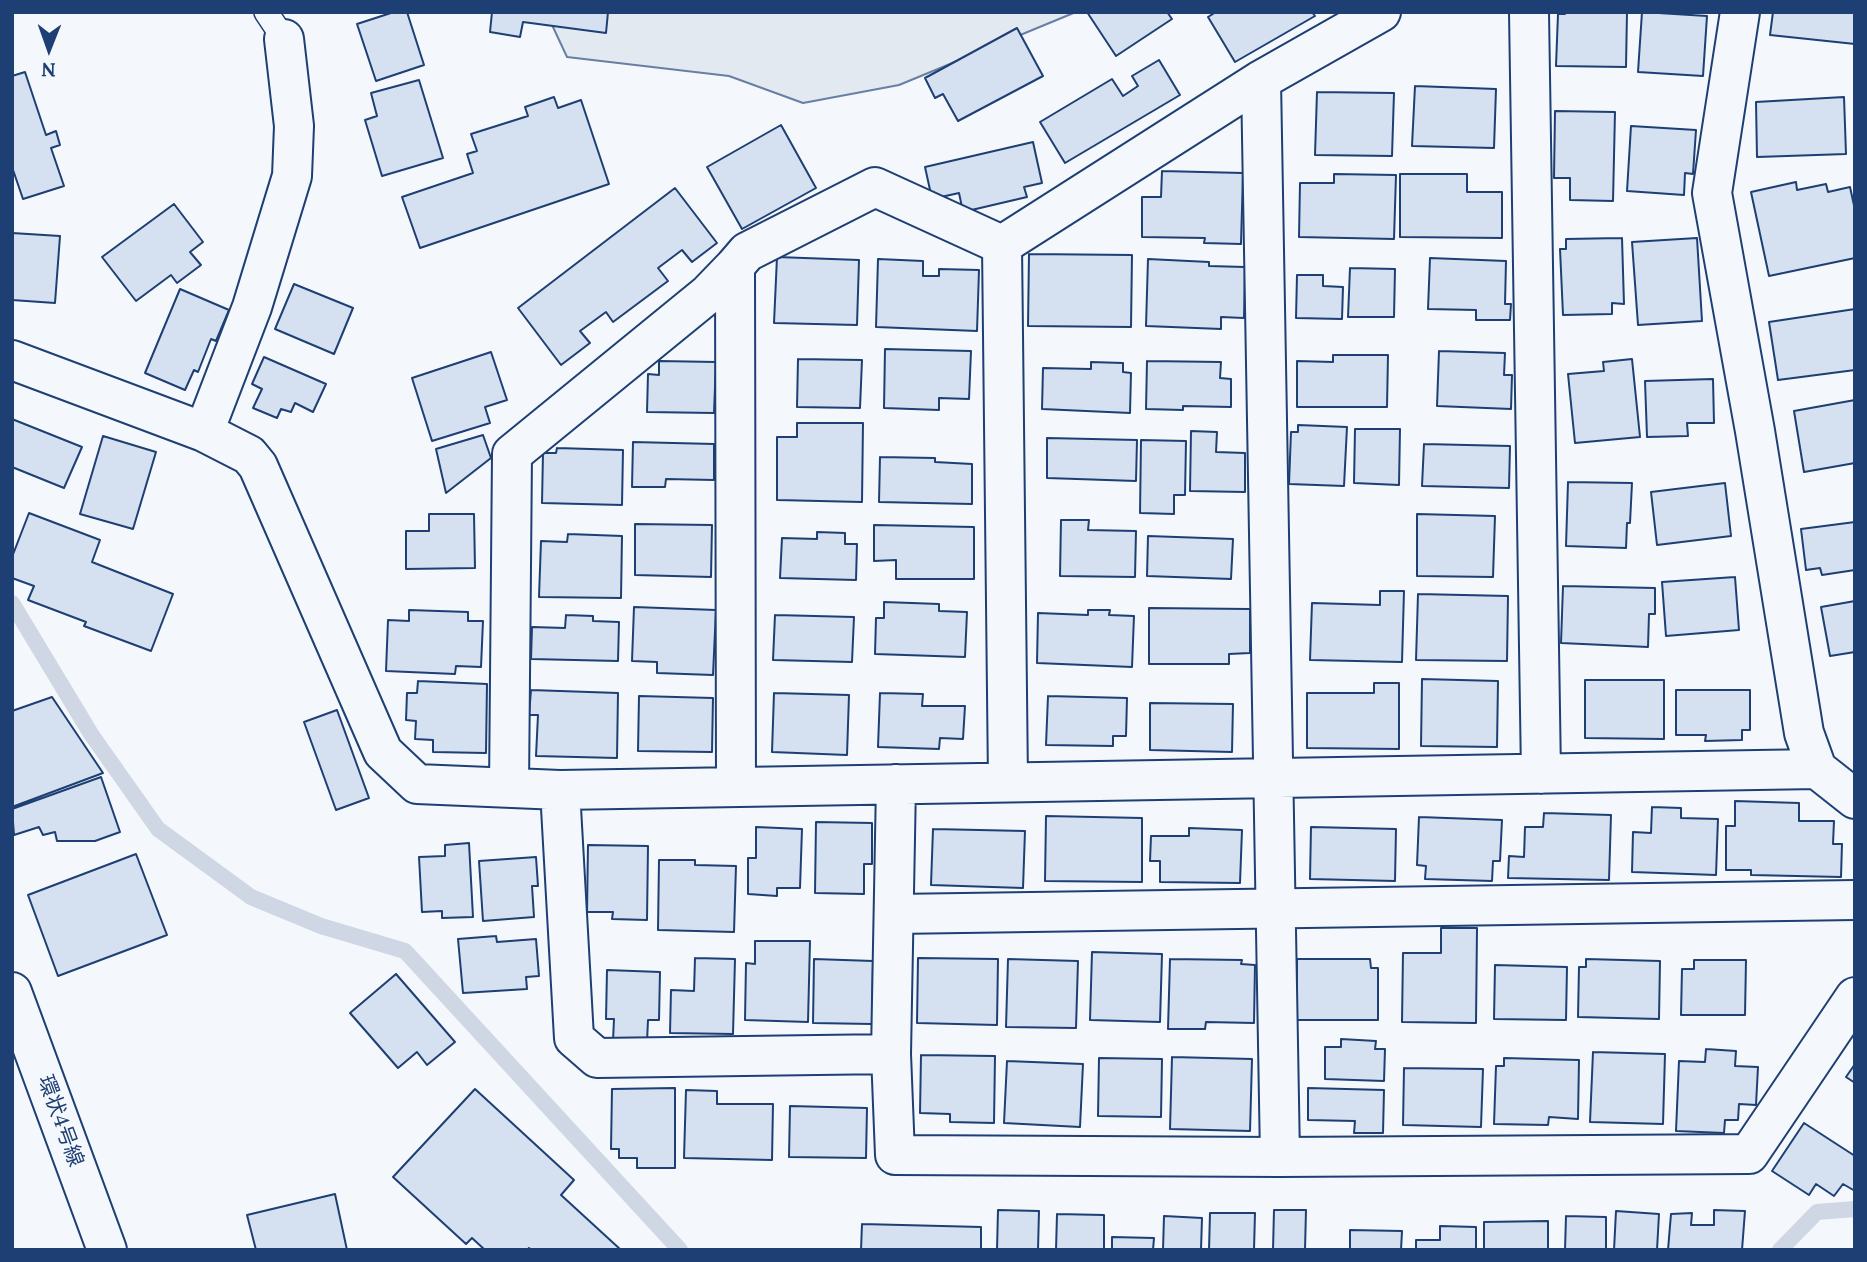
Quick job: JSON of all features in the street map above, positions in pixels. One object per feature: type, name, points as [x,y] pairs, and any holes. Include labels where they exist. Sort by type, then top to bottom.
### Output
[{"type":"street","points":[[1002,245],[1261,80],[1381,12]]},
{"type":"street","points":[[1529,12],[1541,774]]},
{"type":"street","points":[[1740,12],[1712,193],[1755,431],[1804,733],[1817,769],[1855,799]]},
{"type":"street","points":[[204,432],[252,307],[292,176],[294,126],[275,26]]},
{"type":"street","points":[[1261,80],[1280,1157]]},
{"type":"street","points":[[509,788],[512,454],[708,293],[747,252],[875,187],[1002,245]]},
{"type":"street","points":[[1002,245],[1008,782]]},
{"type":"street","points":[[735,266],[736,787]]},
{"type":"street","points":[[12,360],[204,432],[249,455],[258,466],[383,752],[416,784],[560,790],[1817,769]]},
{"type":"street","points":[[896,784],[891,1054],[895,1155],[1280,1157],[1749,1154],[1855,997]]},
{"type":"street","points":[[560,790],[574,1038],[597,1058],[891,1054]]},
{"type":"street","points":[[894,914],[1855,900]]},
{"type":"street","name":"環状4号線","points":[[12,992],[107,1250]]},
{"type":"shaded area","points":[[546,12],[1076,12],[899,85],[803,103],[729,76],[567,57]]},
{"type":"building","points":[[394,12],[407,12],[424,65],[376,81],[357,24]]},
{"type":"building","points":[[492,12],[608,12],[606,33],[523,22],[520,37],[490,32]]},
{"type":"building","points":[[1087,12],[1167,12],[1172,19],[1116,56]]},
{"type":"building","points":[[1216,12],[1312,12],[1315,16],[1235,62],[1208,17]]},
{"type":"building","points":[[1627,12],[1626,67],[1556,66],[1558,14]]},
{"type":"building","points":[[1642,12],[1707,16],[1703,76],[1638,72]]},
{"type":"building","points":[[1773,12],[1855,12],[1855,44],[1770,35]]},
{"type":"building","points":[[1017,28],[1043,76],[958,121],[943,94],[935,98],[925,78]]},
{"type":"building","points":[[1159,60],[1180,95],[1065,163],[1040,122],[1112,79],[1123,96],[1138,86],[1132,76]]},
{"type":"building","points":[[25,72],[46,135],[56,131],[60,145],[51,148],[64,186],[23,199],[12,167],[12,76]]},
{"type":"building","points":[[419,80],[443,158],[382,176],[365,120],[377,116],[371,93]]},
{"type":"building","points":[[1415,86],[1496,89],[1494,148],[1412,146]]},
{"type":"building","points":[[1317,92],[1394,93],[1392,156],[1315,155]]},
{"type":"building","points":[[554,97],[558,108],[581,100],[609,184],[420,248],[402,197],[473,173],[467,154],[477,151],[471,134],[528,116],[525,107]]},
{"type":"building","points":[[1844,97],[1846,154],[1757,157],[1756,102]]},
{"type":"building","points":[[1555,111],[1615,112],[1613,201],[1570,200],[1570,178],[1554,178]]},
{"type":"building","points":[[781,125],[816,188],[742,229],[707,167]]},
{"type":"building","points":[[1631,126],[1696,130],[1693,174],[1685,173],[1684,195],[1627,191]]},
{"type":"building","points":[[1033,142],[1042,183],[1024,187],[1027,197],[963,212],[959,193],[932,199],[925,167]]},
{"type":"building","points":[[1162,171],[1243,173],[1241,244],[1204,243],[1205,238],[1142,237],[1142,197],[1161,197]]},
{"type":"building","points":[[1334,174],[1396,175],[1394,239],[1299,237],[1300,183],[1334,183]]},
{"type":"building","points":[[1400,174],[1467,174],[1467,192],[1502,192],[1502,238],[1400,237]]},
{"type":"building","points":[[1796,182],[1797,190],[1826,184],[1828,192],[1850,187],[1855,210],[1855,258],[1769,276],[1751,192]]},
{"type":"building","points":[[675,188],[717,243],[692,262],[682,250],[658,268],[668,281],[613,322],[606,312],[580,331],[590,343],[561,365],[518,308]]},
{"type":"building","points":[[174,204],[203,242],[190,252],[201,265],[177,283],[171,275],[136,301],[102,257]]},
{"type":"building","points":[[12,233],[60,236],[55,303],[12,300]]},
{"type":"building","points":[[1622,238],[1624,304],[1612,303],[1612,314],[1563,315],[1560,249],[1566,249],[1566,239]]},
{"type":"building","points":[[1697,238],[1702,321],[1638,325],[1632,242]]},
{"type":"building","points":[[1029,254],[1132,255],[1131,327],[1028,326]]},
{"type":"building","points":[[777,257],[859,260],[857,325],[774,323]]},
{"type":"building","points":[[1430,258],[1506,261],[1505,304],[1511,304],[1510,320],[1476,320],[1476,310],[1428,309]]},
{"type":"building","points":[[878,259],[923,261],[923,276],[939,276],[939,269],[979,270],[977,331],[876,327]]},
{"type":"building","points":[[1148,259],[1245,267],[1244,318],[1221,317],[1221,329],[1146,326]]},
{"type":"building","points":[[1350,268],[1395,269],[1394,317],[1348,317]]},
{"type":"building","points":[[1297,275],[1323,275],[1323,286],[1343,287],[1342,319],[1296,318]]},
{"type":"building","points":[[294,284],[353,308],[334,354],[275,329]]},
{"type":"building","points":[[180,289],[229,310],[216,341],[211,339],[198,372],[194,370],[185,390],[145,373]]},
{"type":"building","points":[[1855,309],[1855,370],[1778,380],[1769,322]]},
{"type":"building","points":[[885,349],[971,351],[969,399],[939,398],[939,410],[884,408]]},
{"type":"building","points":[[1439,351],[1505,353],[1504,375],[1512,375],[1511,409],[1437,406]]},
{"type":"building","points":[[491,352],[507,400],[485,407],[490,423],[432,441],[412,378]]},
{"type":"building","points":[[1333,355],[1388,355],[1387,407],[1297,407],[1297,361],[1333,362]]},
{"type":"building","points":[[264,357],[326,384],[313,412],[295,403],[291,412],[281,409],[277,418],[253,408],[262,389],[252,384]]},
{"type":"building","points":[[798,359],[862,360],[860,408],[797,407]]},
{"type":"building","points":[[1632,359],[1640,437],[1575,443],[1568,374],[1604,371],[1603,362]]},
{"type":"building","points":[[659,361],[716,362],[714,413],[647,412],[648,374],[659,375]]},
{"type":"building","points":[[1147,361],[1221,362],[1220,378],[1231,379],[1231,407],[1183,406],[1183,410],[1146,409]]},
{"type":"building","points":[[1091,362],[1123,363],[1123,372],[1131,373],[1130,413],[1042,409],[1043,368],[1091,369]]},
{"type":"building","points":[[1713,379],[1714,423],[1687,423],[1688,436],[1647,437],[1645,381]]},
{"type":"building","points":[[1855,400],[1855,463],[1804,472],[1794,411]]},
{"type":"building","points":[[12,419],[82,447],[64,488],[12,467]]},
{"type":"building","points":[[797,423],[863,423],[862,502],[777,500],[777,437],[797,437]]},
{"type":"building","points":[[1298,425],[1347,427],[1344,486],[1289,484],[1291,432],[1298,432]]},
{"type":"building","points":[[1355,429],[1400,429],[1399,485],[1354,483]]},
{"type":"building","points":[[1191,431],[1217,432],[1216,452],[1245,453],[1245,492],[1190,491]]},
{"type":"building","points":[[483,435],[491,458],[446,493],[436,449]]},
{"type":"building","points":[[103,436],[156,452],[133,529],[80,514]]},
{"type":"building","points":[[1047,438],[1137,440],[1136,481],[1047,478]]},
{"type":"building","points":[[1141,440],[1186,441],[1185,495],[1174,495],[1174,514],[1140,513]]},
{"type":"building","points":[[633,442],[714,444],[714,480],[666,479],[665,487],[632,487]]},
{"type":"building","points":[[1424,444],[1510,446],[1509,488],[1422,486]]},
{"type":"building","points":[[557,448],[623,450],[622,505],[542,503],[543,453],[556,453]]},
{"type":"building","points":[[880,457],[935,458],[935,462],[972,464],[972,504],[879,502]]},
{"type":"building","points":[[1568,482],[1632,483],[1626,548],[1566,546]]},
{"type":"building","points":[[1725,483],[1731,536],[1657,545],[1651,492]]},
{"type":"building","points":[[29,513],[100,540],[92,562],[173,594],[151,651],[84,626],[86,622],[28,600],[34,586],[12,578],[12,557]]},
{"type":"building","points":[[429,514],[474,514],[475,568],[406,569],[406,531],[429,531]]},
{"type":"building","points":[[1417,514],[1495,516],[1493,577],[1417,576]]},
{"type":"building","points":[[1061,520],[1089,520],[1088,530],[1136,531],[1135,577],[1060,576]]},
{"type":"building","points":[[1855,522],[1855,570],[1822,575],[1820,568],[1806,570],[1801,529]]},
{"type":"building","points":[[635,524],[712,525],[711,577],[635,575]]},
{"type":"building","points":[[874,525],[974,527],[974,579],[896,579],[896,560],[874,561]]},
{"type":"building","points":[[817,532],[845,533],[845,544],[857,544],[856,580],[780,578],[782,538],[817,539]]},
{"type":"building","points":[[568,534],[622,536],[621,598],[539,597],[541,541],[567,542]]},
{"type":"building","points":[[1148,536],[1233,539],[1231,579],[1147,576]]},
{"type":"building","points":[[1735,577],[1739,630],[1666,636],[1662,582]]},
{"type":"building","points":[[1563,586],[1655,588],[1655,614],[1649,614],[1648,647],[1561,643]]},
{"type":"building","points":[[1380,591],[1404,591],[1402,662],[1310,660],[1312,603],[1380,605]]},
{"type":"building","points":[[1418,594],[1508,596],[1507,661],[1416,660]]},
{"type":"building","points":[[1855,601],[1855,652],[1830,656],[1821,607]]},
{"type":"building","points":[[884,602],[939,604],[939,611],[967,612],[965,657],[875,654],[876,618],[884,618]]},
{"type":"building","points":[[634,607],[716,610],[713,675],[657,673],[657,662],[632,661]]},
{"type":"building","points":[[1149,608],[1250,609],[1250,653],[1229,654],[1229,664],[1149,664]]},
{"type":"building","points":[[409,610],[468,612],[468,621],[483,621],[481,667],[456,666],[455,674],[386,671],[388,620],[409,621]]},
{"type":"building","points":[[1088,610],[1110,610],[1109,615],[1134,616],[1132,667],[1037,663],[1038,613],[1088,615]]},
{"type":"building","points":[[566,615],[593,616],[593,621],[619,622],[618,661],[531,659],[532,627],[565,628]]},
{"type":"building","points":[[775,615],[854,617],[852,662],[773,660]]},
{"type":"building","points":[[1422,679],[1498,681],[1497,747],[1421,746]]},
{"type":"building","points":[[1585,680],[1664,680],[1664,739],[1585,738]]},
{"type":"building","points":[[418,681],[487,684],[486,753],[433,752],[433,740],[415,739],[416,721],[406,720],[407,693],[417,693]]},
{"type":"building","points":[[1374,683],[1399,683],[1399,749],[1307,748],[1307,693],[1374,693]]},
{"type":"building","points":[[531,690],[618,693],[617,758],[536,756],[538,715],[529,715]]},
{"type":"building","points":[[1676,690],[1750,690],[1750,730],[1742,730],[1742,740],[1705,741],[1706,735],[1676,735]]},
{"type":"building","points":[[774,693],[849,695],[847,755],[772,752]]},
{"type":"building","points":[[880,693],[923,694],[922,706],[965,706],[963,739],[940,738],[939,749],[878,747]]},
{"type":"building","points":[[639,696],[713,698],[712,752],[638,751]]},
{"type":"building","points":[[1048,696],[1127,698],[1126,736],[1113,736],[1113,746],[1046,745]]},
{"type":"building","points":[[52,697],[103,773],[12,807],[12,711]]},
{"type":"building","points":[[1150,703],[1233,704],[1232,752],[1150,750]]},
{"type":"building","points":[[337,710],[369,798],[336,810],[304,722]]},
{"type":"building","points":[[101,777],[120,832],[95,841],[57,841],[55,832],[43,835],[39,827],[14,835],[12,809]]},
{"type":"building","points":[[1735,801],[1799,803],[1799,821],[1834,821],[1833,844],[1842,844],[1841,877],[1751,875],[1751,870],[1726,870],[1726,826],[1735,826]]},
{"type":"building","points":[[1652,807],[1681,808],[1681,818],[1718,819],[1716,875],[1632,872],[1633,832],[1651,833]]},
{"type":"building","points":[[1544,813],[1611,815],[1609,880],[1508,878],[1509,856],[1524,857],[1525,827],[1543,827]]},
{"type":"building","points":[[1046,816],[1142,818],[1142,882],[1045,881]]},
{"type":"building","points":[[1419,817],[1502,820],[1500,861],[1493,861],[1492,881],[1425,879],[1426,866],[1417,865]]},
{"type":"building","points":[[816,822],[872,823],[872,864],[864,864],[864,894],[815,893]]},
{"type":"building","points":[[756,827],[802,829],[800,888],[777,888],[777,896],[748,894],[748,858],[756,858]]},
{"type":"building","points":[[1311,827],[1396,829],[1395,881],[1310,879]]},
{"type":"building","points":[[1189,828],[1242,830],[1240,883],[1160,882],[1160,861],[1150,861],[1151,836],[1189,836]]},
{"type":"building","points":[[933,829],[1025,831],[1023,888],[931,885]]},
{"type":"building","points":[[469,843],[473,917],[442,918],[442,911],[422,912],[419,857],[445,856],[445,845]]},
{"type":"building","points":[[588,845],[648,846],[647,920],[612,919],[613,912],[587,912]]},
{"type":"building","points":[[136,854],[167,935],[58,976],[28,895]]},
{"type":"building","points":[[536,857],[538,886],[532,886],[534,917],[483,921],[479,861]]},
{"type":"building","points":[[659,860],[695,860],[695,865],[736,866],[734,932],[658,930]]},
{"type":"building","points":[[1441,928],[1477,928],[1476,1023],[1402,1022],[1403,953],[1441,953]]},
{"type":"building","points":[[496,936],[497,942],[536,939],[539,976],[526,977],[527,989],[463,993],[458,939]]},
{"type":"building","points":[[755,941],[810,941],[808,1022],[745,1020],[746,963],[755,964]]},
{"type":"building","points":[[1092,952],[1162,954],[1160,1022],[1090,1020]]},
{"type":"building","points":[[695,958],[735,959],[733,1034],[670,1033],[671,990],[694,991]]},
{"type":"building","points":[[918,958],[998,959],[997,1025],[917,1023]]},
{"type":"building","points":[[814,959],[873,961],[872,1024],[813,1023]]},
{"type":"building","points":[[1008,959],[1078,961],[1076,1028],[1006,1027]]},
{"type":"building","points":[[1170,959],[1242,960],[1241,964],[1255,965],[1254,1023],[1206,1022],[1205,1029],[1168,1029]]},
{"type":"building","points":[[1297,959],[1370,959],[1371,968],[1378,968],[1378,1020],[1297,1020]]},
{"type":"building","points":[[1586,959],[1660,961],[1659,1019],[1578,1017],[1579,967],[1586,967]]},
{"type":"building","points":[[1694,960],[1746,960],[1745,1015],[1681,1015],[1682,969],[1694,969]]},
{"type":"building","points":[[1495,965],[1567,967],[1566,1020],[1494,1019]]},
{"type":"building","points":[[607,970],[660,972],[659,1020],[648,1020],[647,1042],[613,1041],[614,1019],[606,1019]]},
{"type":"building","points":[[396,974],[455,1042],[427,1065],[417,1052],[398,1068],[350,1013]]},
{"type":"building","points":[[1341,1039],[1376,1041],[1375,1049],[1385,1049],[1384,1081],[1325,1079],[1325,1047],[1341,1047]]},
{"type":"building","points":[[1706,1049],[1736,1051],[1735,1066],[1758,1067],[1756,1105],[1739,1104],[1738,1120],[1725,1120],[1724,1133],[1676,1131],[1679,1061],[1705,1062]]},
{"type":"building","points":[[1593,1052],[1665,1054],[1663,1124],[1590,1122]]},
{"type":"building","points":[[921,1055],[995,1056],[994,1123],[950,1122],[950,1114],[920,1113]]},
{"type":"building","points":[[1172,1057],[1252,1059],[1250,1131],[1170,1129]]},
{"type":"building","points":[[1099,1058],[1162,1059],[1161,1117],[1098,1116]]},
{"type":"building","points":[[1504,1058],[1579,1060],[1578,1119],[1549,1117],[1548,1125],[1494,1124],[1496,1066],[1504,1066]]},
{"type":"building","points":[[1007,1061],[1083,1064],[1080,1127],[1004,1123]]},
{"type":"building","points":[[1855,1064],[1855,1083],[1846,1077]]},
{"type":"building","points":[[1404,1068],[1483,1069],[1481,1127],[1403,1125]]},
{"type":"building","points":[[675,1088],[675,1168],[637,1168],[637,1158],[619,1158],[619,1149],[611,1149],[612,1089]]},
{"type":"building","points":[[1308,1088],[1384,1090],[1383,1133],[1354,1133],[1355,1121],[1308,1120]]},
{"type":"building","points":[[475,1089],[574,1180],[561,1195],[621,1250],[485,1250],[472,1238],[466,1244],[393,1177]]},
{"type":"building","points":[[686,1090],[717,1091],[717,1104],[773,1104],[772,1160],[684,1158]]},
{"type":"building","points":[[790,1106],[867,1108],[866,1158],[789,1157]]},
{"type":"building","points":[[1804,1123],[1855,1156],[1855,1191],[1843,1184],[1834,1196],[1816,1184],[1809,1195],[1772,1171]]},
{"type":"building","points":[[335,1194],[347,1250],[256,1250],[247,1215]]},
{"type":"building","points":[[998,1210],[1039,1211],[1038,1250],[997,1250]]},
{"type":"building","points":[[1274,1210],[1306,1210],[1305,1250],[1273,1250]]},
{"type":"building","points":[[1714,1210],[1745,1211],[1742,1250],[1668,1250],[1671,1214],[1692,1213],[1691,1225],[1714,1225]]},
{"type":"building","points":[[1616,1211],[1659,1214],[1657,1250],[1614,1250]]},
{"type":"building","points":[[1210,1213],[1255,1213],[1254,1250],[1209,1250]]},
{"type":"building","points":[[1057,1214],[1104,1215],[1104,1250],[1056,1250]]},
{"type":"building","points":[[1164,1216],[1202,1218],[1201,1250],[1163,1250]]},
{"type":"building","points":[[1566,1216],[1606,1217],[1606,1250],[1565,1250]]},
{"type":"building","points":[[1548,1221],[1548,1250],[1484,1250],[1484,1222]]},
{"type":"building","points":[[862,1224],[981,1227],[981,1250],[861,1250]]},
{"type":"building","points":[[1440,1226],[1476,1227],[1476,1250],[1416,1250],[1416,1240],[1440,1240]]},
{"type":"building","points":[[1350,1230],[1402,1231],[1401,1250],[1350,1250]]},
{"type":"building","points":[[1112,1237],[1154,1238],[1153,1250],[1112,1250]]},
{"type":"waterway","points":[[12,603],[91,734],[158,829],[251,897],[321,926],[405,951],[680,1250]]},
{"type":"waterway","points":[[1780,1250],[1817,1212],[1855,1209]]}]
